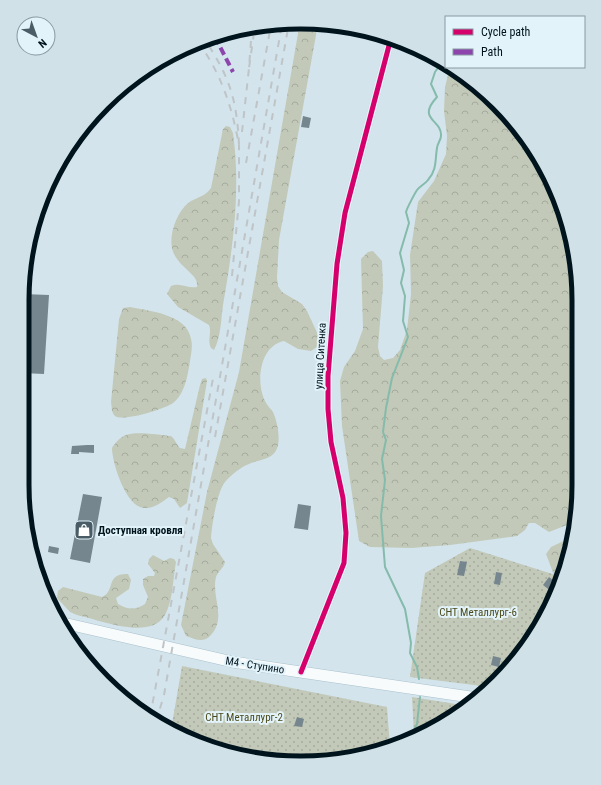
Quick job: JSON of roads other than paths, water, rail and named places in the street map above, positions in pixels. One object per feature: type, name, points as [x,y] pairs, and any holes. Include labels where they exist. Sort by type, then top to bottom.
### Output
[{"type":"main road","name":"М4 - Ступино","points":[[68,624],[195,655],[233,662],[470,697]]},
{"type":"street","name":"улица Ситенка","points":[[301,672],[344,563],[346,533],[343,498],[331,442],[328,409],[328,376],[336,264],[345,213],[390,44]]},
{"type":"waterway","points":[[419,679],[417,667],[410,653],[411,643],[405,609],[385,567],[381,516],[385,480],[382,459],[386,440],[383,432],[392,378],[408,337],[403,321],[405,296],[401,283],[404,270],[400,253],[409,223],[406,212],[417,190],[428,180],[433,172],[437,146],[441,136],[438,126],[429,115],[431,105],[437,97],[431,84],[435,72],[439,67]]},
{"type":"waterway","points":[[413,731],[417,724],[420,697]]},
{"type":"railway","points":[[158,715],[164,695],[281,30]]},
{"type":"railway","points":[[215,437],[288,30]]},
{"type":"railway","points":[[246,163],[270,31]]},
{"type":"railway","points":[[252,33],[249,68],[254,33]]},
{"type":"railway","points":[[202,48],[219,78],[229,104],[239,145],[236,115],[231,90],[221,66],[208,45]]},
{"type":"railway","points":[[242,132],[249,68]]},
{"type":"railway","points":[[232,276],[239,201],[239,145]]},
{"type":"railway","points":[[151,711],[214,373]]},
{"type":"place","name":"Доступная кровля","points":[[84,530]]},
{"type":"park label","name":"СНТ Металлург-6","points":[[478,612]]},
{"type":"park label","name":"СНТ Металлург-2","points":[[244,717]]}]
